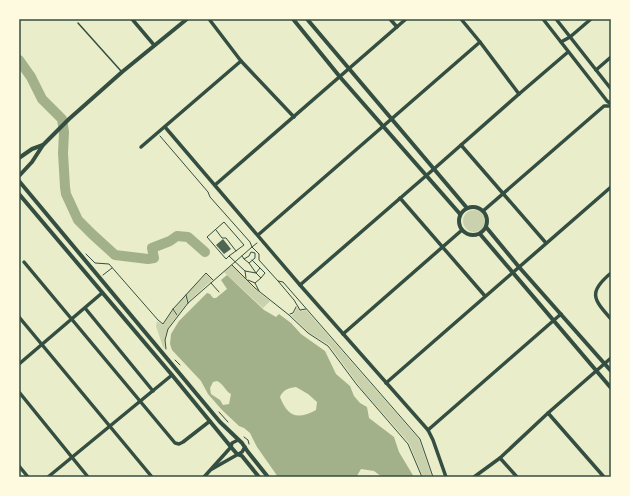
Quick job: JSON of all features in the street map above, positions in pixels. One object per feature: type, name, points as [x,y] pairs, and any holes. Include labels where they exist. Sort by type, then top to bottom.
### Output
[{"type":"street","points":[[132,19],[154,46]]},
{"type":"street","points":[[19,176],[32,162],[43,145],[69,119],[122,72],[187,19]]},
{"type":"street","points":[[209,19],[241,61],[294,117]]},
{"type":"street","points":[[293,19],[340,77],[460,214]]},
{"type":"street","points":[[306,19],[390,119],[435,168],[467,208]]},
{"type":"street","points":[[390,19],[397,27]]},
{"type":"street","points":[[215,186],[406,19]]},
{"type":"street","points":[[461,19],[519,94]]},
{"type":"street","points":[[542,19],[611,105]]},
{"type":"street","points":[[556,19],[611,89]]},
{"type":"street","points":[[561,42],[591,19]]},
{"type":"street","points":[[258,235],[480,42]]},
{"type":"street","points":[[300,285],[568,52]]},
{"type":"street","points":[[596,70],[611,57]]},
{"type":"street","points":[[141,147],[241,61]]},
{"type":"street","points":[[483,210],[604,106],[611,105]]},
{"type":"street","points":[[164,127],[262,239],[300,285],[428,430],[446,477]]},
{"type":"street","points":[[19,158],[32,149],[43,145]]},
{"type":"street","points":[[461,145],[546,243]]},
{"type":"street","points":[[19,180],[31,197],[220,422],[240,438],[268,477]]},
{"type":"street","points":[[386,383],[611,187]]},
{"type":"street","points":[[19,194],[231,447],[237,454],[242,456],[259,477]]},
{"type":"street","points":[[400,198],[485,296]]},
{"type":"street","points":[[473,206],[483,210],[487,218],[486,227],[480,234],[470,235],[462,230],[458,220],[460,214],[467,208],[473,206]]},
{"type":"street","points":[[486,227],[519,267],[611,371]]},
{"type":"street","points":[[343,334],[462,230]]},
{"type":"street","points":[[480,234],[611,388]]},
{"type":"street","points":[[24,262],[175,443],[179,444],[210,422]]},
{"type":"street","points":[[611,273],[599,283],[595,294],[597,302],[611,319]]},
{"type":"street","points":[[19,364],[102,293]]},
{"type":"street","points":[[85,308],[153,391]]},
{"type":"street","points":[[428,430],[561,314]]},
{"type":"street","points":[[19,317],[152,477]]},
{"type":"street","points":[[474,477],[500,458],[548,413],[611,358]]},
{"type":"street","points":[[48,477],[172,375]]},
{"type":"street","points":[[19,392],[71,458],[88,477]]},
{"type":"street","points":[[548,413],[604,477]]},
{"type":"street","points":[[204,477],[231,447],[233,441],[240,438]]},
{"type":"street","points":[[211,470],[242,452],[247,447]]},
{"type":"street","points":[[500,458],[517,477]]},
{"type":"street","points":[[19,466],[28,477]]},
{"type":"lane","points":[[78,23],[122,72]]},
{"type":"path","points":[[157,133],[209,193],[210,197],[250,242],[252,247],[259,254],[259,260],[294,300],[296,306],[300,310],[306,309]]},
{"type":"path","points":[[224,222],[244,245],[226,259],[207,237],[215,230],[224,222]]},
{"type":"path","points":[[215,230],[222,238],[226,238],[236,251]]},
{"type":"path","points":[[170,353],[166,349],[164,340],[168,329],[178,316],[213,280],[262,239]]},
{"type":"path","points":[[85,252],[95,263],[109,264],[163,324],[173,309],[206,273],[213,280]]},
{"type":"path","points":[[244,259],[249,256],[251,252],[254,253],[254,258],[249,263]]},
{"type":"path","points":[[242,255],[261,278]]},
{"type":"path","points":[[229,256],[245,271],[246,279]]},
{"type":"path","points":[[252,260],[265,272],[255,283]]},
{"type":"path","points":[[232,265],[260,292],[289,315],[308,333],[328,346],[357,385],[408,444],[422,477]]},
{"type":"path","points":[[256,273],[260,268]]},
{"type":"path","points":[[245,271],[256,273]]},
{"type":"path","points":[[246,279],[255,283],[260,292]]},
{"type":"path","points":[[278,281],[283,282],[420,439],[433,477]]},
{"type":"path","points":[[211,283],[219,292]]},
{"type":"path","points":[[186,294],[188,304]]},
{"type":"path","points":[[289,315],[294,312],[296,306]]},
{"type":"path","points":[[173,309],[178,316]]},
{"type":"path","points":[[174,358],[182,368]]},
{"type":"path","points":[[219,412],[228,422]]},
{"type":"path","points":[[240,438],[248,440],[247,447]]},
{"type":"shaded area","points":[[474,210],[482,213],[485,221],[482,229],[474,232],[466,229],[463,221],[466,213]]},
{"type":"shaded area","points":[[232,265],[255,289],[270,301],[263,308],[224,272]]},
{"type":"shaded area","points":[[206,274],[212,280],[188,302],[186,294]]},
{"type":"shaded area","points":[[227,275],[264,310],[276,317],[279,314],[291,323],[301,334],[325,351],[336,374],[350,386],[354,396],[360,403],[367,407],[369,418],[394,437],[399,452],[414,477],[382,477],[374,471],[361,469],[357,477],[278,477],[257,447],[250,433],[239,426],[222,410],[208,394],[201,381],[172,350],[170,344],[171,334],[179,321],[207,293],[213,298],[216,298],[227,289],[221,280]],"holes":[[[217,381],[231,394],[229,404],[223,405],[220,400],[211,394],[210,388],[213,382]],[[296,387],[308,394],[317,402],[316,410],[298,416],[290,413],[286,409],[280,397],[286,390]]]},
{"type":"shaded area","points":[[185,295],[187,303],[178,315],[174,309]]},
{"type":"shaded area","points":[[297,307],[302,311],[306,310],[419,439],[432,477],[423,477],[409,443],[363,391],[329,345],[308,332],[291,315],[294,314]]},
{"type":"shaded area","points":[[173,310],[177,316],[167,331],[165,349],[156,326],[157,321],[163,325]]},
{"type":"building","points":[[223,239],[231,249],[224,254],[216,245]]},
{"type":"waterway","points":[[19,60],[31,77],[42,99],[62,119],[64,132],[63,153],[66,194],[78,220],[115,255],[148,259],[154,258],[152,248],[170,241],[177,236],[188,237],[205,252]]}]
